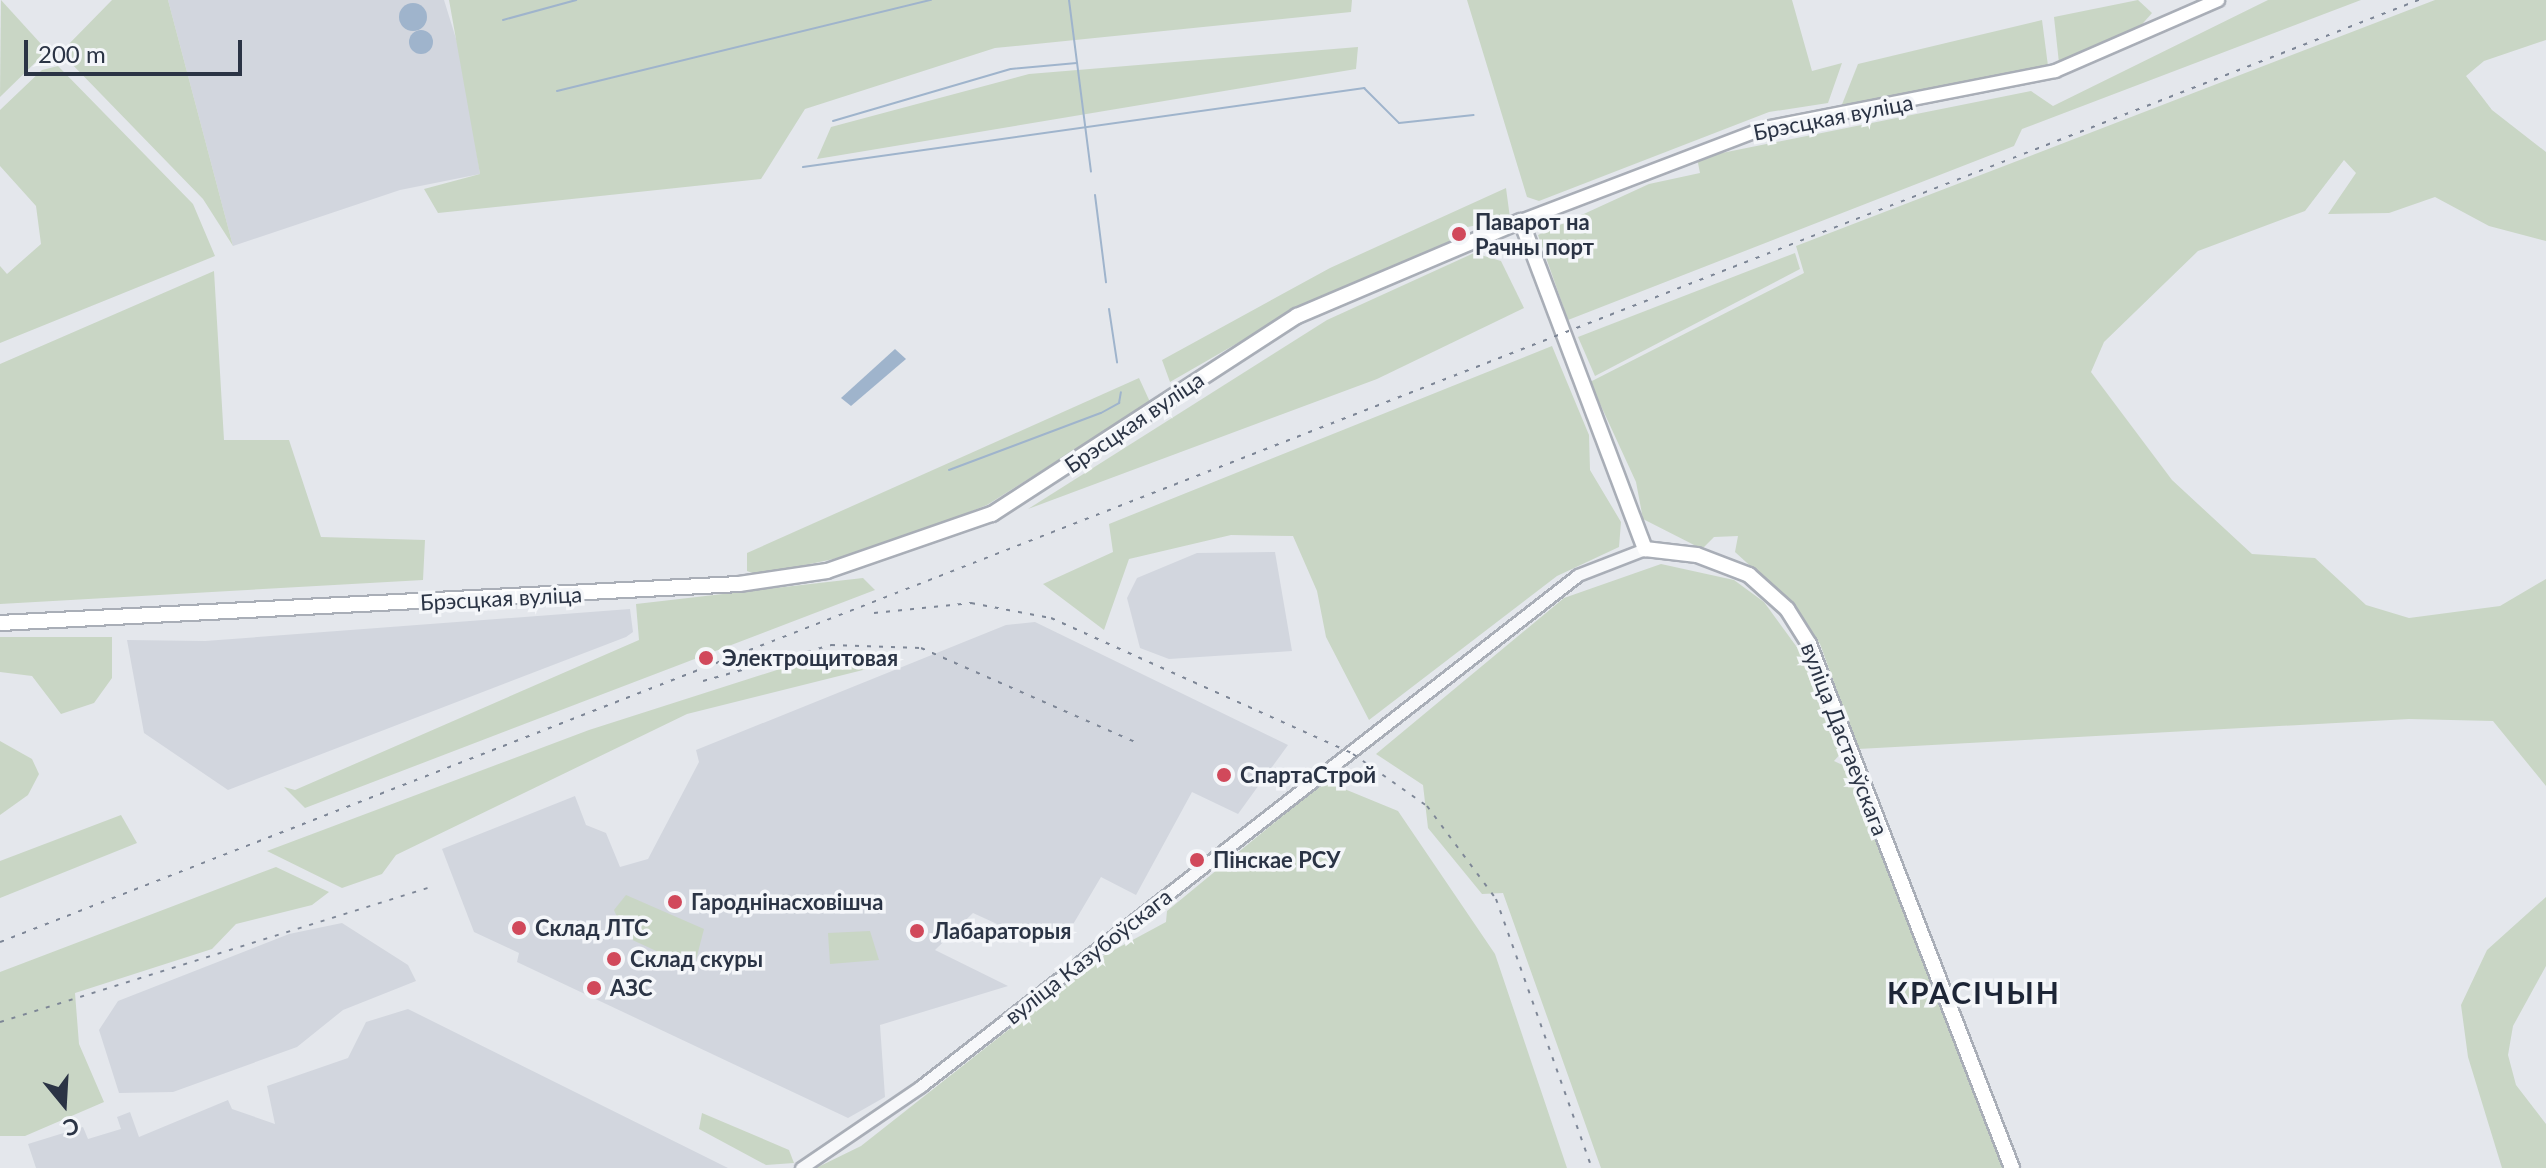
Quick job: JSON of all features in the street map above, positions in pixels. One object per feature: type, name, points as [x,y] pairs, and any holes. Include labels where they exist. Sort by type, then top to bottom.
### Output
[{"type":"main road","name":"Брэсцкая вуліца","points":[[0,623],[739,584],[827,571],[992,514],[1297,316],[1521,221],[1765,128],[2055,71],[2218,0]]},
{"type":"main road","points":[[1521,221],[1645,549]]},
{"type":"main road","name":"вуліца Дастаеўскага","points":[[1645,549],[1738,569],[1773,594],[1803,631],[2012,1168]]},
{"type":"street","name":"вуліца Казубоўскага","points":[[801,1168],[921,1086],[1578,575],[1645,549]]},
{"type":"shaded area","points":[[168,0],[444,0],[462,58],[480,174],[400,190],[233,246]]},
{"type":"shaded area","points":[[1275,552],[1292,651],[1169,659],[1140,648],[1127,598],[1137,578],[1197,553]]},
{"type":"shaded area","points":[[630,609],[633,632],[626,637],[228,790],[144,733],[127,640],[205,641]]},
{"type":"shaded area","points":[[1035,622],[1288,745],[1238,814],[1192,792],[1136,895],[1101,877],[1062,943],[1034,927],[1028,938],[973,913],[935,950],[1008,986],[880,1025],[885,1097],[848,1118],[517,962],[519,953],[474,932],[442,849],[575,796],[586,825],[606,833],[620,867],[648,859],[699,762],[696,750],[1006,625]]},
{"type":"shaded area","points":[[342,923],[408,965],[416,981],[343,1010],[297,1047],[173,1092],[119,1093],[99,1030],[118,1001],[289,934]]},
{"type":"shaded area","points":[[408,1009],[728,1168],[36,1168],[28,1144],[83,1127],[88,1139],[121,1129],[117,1117],[130,1112],[139,1137],[228,1100],[232,1109],[275,1124],[267,1086],[348,1058],[366,1022]]},
{"type":"green space","points":[[1,0],[42,45],[41,57],[0,97]]},
{"type":"green space","points":[[112,0],[168,0],[233,246],[203,199],[67,59],[66,47]]},
{"type":"green space","points":[[449,0],[1352,0],[1351,12],[995,48],[805,109],[761,179],[438,213],[424,189],[480,174]]},
{"type":"green space","points":[[1467,0],[1792,0],[1812,71],[1842,63],[1828,103],[1769,112],[1539,201],[1527,197]]},
{"type":"green space","points":[[2138,0],[2152,13],[2137,30],[2059,63],[2054,17]]},
{"type":"green space","points":[[2268,0],[2361,0],[2022,129],[2014,146],[1568,320],[1538,235],[1649,184],[1700,173],[1697,158],[2031,91],[2053,106]]},
{"type":"green space","points":[[2435,0],[2546,0],[2546,40],[2484,61],[2466,76],[2492,110],[2546,152],[2546,241],[2489,226],[2435,197],[2389,213],[2328,214],[2356,173],[2344,160],[2305,211],[2198,251],[2104,342],[2091,372],[2172,480],[2252,554],[2315,558],[2366,605],[2409,618],[2500,606],[2546,579],[2546,786],[2493,721],[2409,719],[1858,749],[1820,644],[1791,603],[1735,552],[1738,536],[1714,537],[1702,549],[1643,519],[1636,482],[1590,382],[1804,273],[1796,246]]},
{"type":"green space","points":[[2042,20],[2048,66],[1841,107],[1858,64]]},
{"type":"green space","points":[[1358,47],[1356,69],[817,159],[831,127],[1029,74]]},
{"type":"green space","points":[[58,66],[193,204],[215,256],[0,343],[0,266],[7,274],[41,244],[36,206],[0,166],[0,110],[42,70]]},
{"type":"green space","points":[[1506,188],[1510,218],[1463,228],[1448,242],[1309,302],[1170,382],[1162,360],[1330,268]]},
{"type":"green space","points":[[1474,253],[1501,261],[1524,308],[1377,379],[1028,509],[1327,320]]},
{"type":"green space","points":[[1795,253],[1800,269],[1595,376],[1578,337]]},
{"type":"green space","points":[[214,271],[224,440],[289,440],[321,537],[425,540],[423,580],[0,604],[0,364]]},
{"type":"green space","points":[[1552,346],[1589,435],[1590,470],[1621,522],[1619,547],[1557,576],[1369,720],[1326,637],[1317,591],[1293,536],[1231,535],[1129,559],[1104,630],[1043,584],[1113,552],[1109,524]]},
{"type":"green space","points":[[1139,378],[1150,402],[987,505],[871,551],[758,575],[747,571],[747,553]]},
{"type":"green space","points":[[1661,564],[1734,580],[1764,602],[1807,661],[1843,751],[1834,761],[1853,770],[2006,1168],[1601,1168],[1503,893],[1482,894],[1428,828],[1423,785],[1376,754],[1564,598]]},
{"type":"green space","points":[[863,578],[875,590],[305,808],[284,787],[295,790],[639,640],[636,604]]},
{"type":"green space","points":[[0,637],[112,637],[112,678],[94,703],[61,714],[32,676],[0,672]]},
{"type":"green space","points":[[845,658],[875,667],[687,714],[396,855],[382,874],[342,888],[267,851],[589,730],[808,660]]},
{"type":"green space","points":[[0,741],[32,759],[39,774],[28,795],[0,815]]},
{"type":"green space","points":[[1325,781],[1398,811],[1495,954],[1567,1168],[816,1168],[861,1146],[1101,957],[1166,922],[1167,911]]},
{"type":"green space","points":[[121,815],[137,843],[0,898],[0,861]]},
{"type":"green space","points":[[276,867],[329,892],[312,905],[236,924],[212,949],[75,993],[79,1044],[104,1102],[25,1136],[0,1136],[0,972]]},
{"type":"green space","points":[[626,895],[704,929],[696,960],[680,962],[626,937],[614,910]]},
{"type":"green space","points":[[2546,897],[2546,966],[2513,1026],[2508,1055],[2516,1085],[2546,1124],[2546,1168],[2502,1168],[2468,1057],[2461,1005],[2487,950]]},
{"type":"green space","points":[[870,931],[879,960],[830,964],[828,933]]},
{"type":"green space","points":[[702,1113],[789,1150],[794,1163],[766,1165],[699,1129]]},
{"type":"water","points":[[413,3],[423,7],[427,17],[423,27],[413,31],[403,27],[399,17],[403,7]]},
{"type":"water","points":[[421,30],[432,37],[433,42],[426,53],[421,54],[410,47],[409,42],[416,31]]},
{"type":"water","points":[[895,349],[906,359],[851,406],[841,398]]},
{"type":"waterway","points":[[503,20],[576,0]]},
{"type":"waterway","points":[[557,91],[931,0]]},
{"type":"waterway","points":[[1069,0],[1091,172]]},
{"type":"waterway","points":[[833,121],[1011,69],[1077,63]]},
{"type":"waterway","points":[[803,167],[1364,88],[1399,123],[1474,115]]},
{"type":"waterway","points":[[1095,195],[1106,282]]},
{"type":"waterway","points":[[1109,309],[1117,362]]},
{"type":"waterway","points":[[949,470],[1101,413],[1119,403],[1121,392]]},
{"type":"railway","points":[[0,942],[2419,0]]},
{"type":"railway","points":[[874,613],[971,603],[1051,618],[1353,754],[1427,806],[1496,899],[1592,1168]]},
{"type":"railway","points":[[703,681],[831,645],[921,648],[1137,743]]},
{"type":"railway","points":[[0,1022],[430,887]]},
{"type":"place","name":"Паварот на Рачны порт","points":[[1459,234]]},
{"type":"place","name":"Электрощитовая","points":[[706,658]]},
{"type":"place","name":"СпартаСтрой","points":[[1224,775]]},
{"type":"place","name":"Пінскае РСУ","points":[[1197,860]]},
{"type":"place","name":"Гароднінасховішча","points":[[675,902]]},
{"type":"place","name":"Склад ЛТС","points":[[519,928]]},
{"type":"place","name":"Лабараторыя","points":[[917,931]]},
{"type":"place","name":"Склад скуры","points":[[614,959]]},
{"type":"place","name":"АЗС","points":[[594,988]]},
{"type":"district","name":"КРАСІЧЫН","points":[[1974,992]]}]
